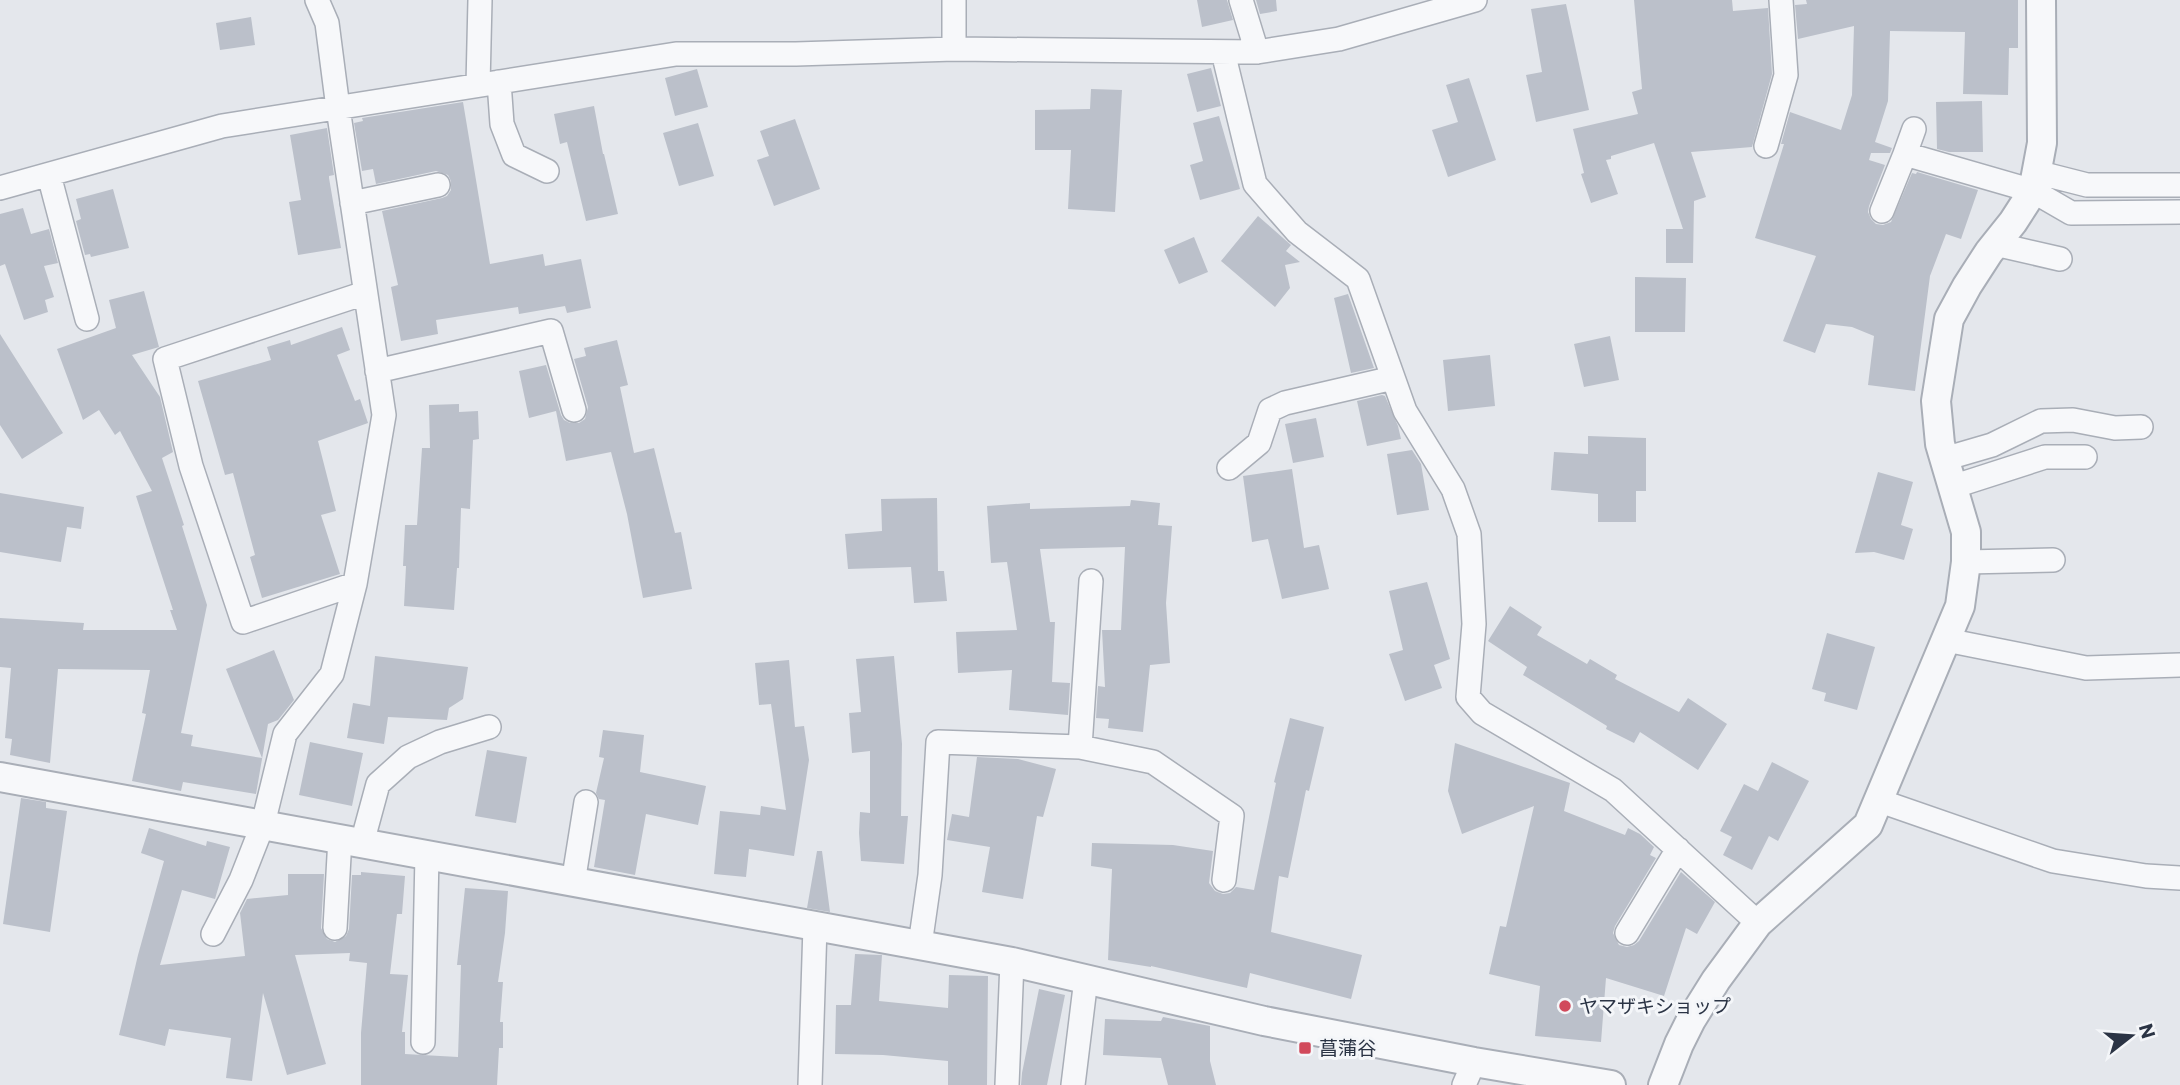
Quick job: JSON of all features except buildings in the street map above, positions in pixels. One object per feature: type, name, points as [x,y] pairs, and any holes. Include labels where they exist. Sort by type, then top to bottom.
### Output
[{"type":"street","points":[[213,934],[241,880],[263,824],[285,734],[332,674],[355,584],[384,415],[327,23],[317,0]]},
{"type":"street","points":[[480,0],[488,84],[514,155],[547,171]]},
{"type":"street","points":[[954,0],[954,49]]},
{"type":"street","points":[[1241,0],[1256,52]]},
{"type":"street","points":[[0,188],[222,126],[676,54],[796,54],[954,49],[1256,52],[1339,39],[1475,0]]},
{"type":"street","points":[[1766,146],[1786,75],[1781,0]]},
{"type":"street","points":[[1663,1085],[1691,1020],[1716,980],[1758,923],[1868,825],[1960,606],[1966,562],[1966,532],[1940,444],[1936,401],[1949,319],[1967,286],[2035,182],[2042,143],[2041,0]]},
{"type":"street","points":[[1223,52],[1255,184],[1297,232],[1358,279],[1405,411],[1453,489],[1469,534],[1475,624],[1468,697],[1482,713],[1613,790],[1758,923]]},
{"type":"street","points":[[1882,211],[1914,129]]},
{"type":"street","points":[[1905,154],[2035,182],[2087,186],[2180,185]]},
{"type":"street","points":[[48,175],[87,319]]},
{"type":"street","points":[[2035,182],[2071,213],[2180,212]]},
{"type":"street","points":[[352,203],[438,185]]},
{"type":"street","points":[[1995,244],[2060,259]]},
{"type":"street","points":[[355,584],[243,622],[191,466],[165,359],[365,293]]},
{"type":"street","points":[[377,370],[551,331],[574,410]]},
{"type":"street","points":[[1229,468],[1259,443],[1270,410],[1286,403],[1393,378]]},
{"type":"street","points":[[1944,459],[1992,445],[2041,421],[2073,420],[2115,428],[2141,427]]},
{"type":"street","points":[[1952,487],[2045,457],[2085,457]]},
{"type":"street","points":[[1966,562],[2053,560]]},
{"type":"street","points":[[1080,747],[1091,581]]},
{"type":"street","points":[[1946,640],[2086,668],[2179,666]]},
{"type":"street","points":[[335,928],[351,841],[378,784],[408,757],[440,742],[489,727]]},
{"type":"street","points":[[920,945],[930,875],[938,742],[1080,747],[1153,762],[1232,816],[1224,880]]},
{"type":"street","points":[[0,776],[1012,962],[1264,1021],[1469,1074],[1611,1085]]},
{"type":"street","points":[[1880,801],[2053,861],[2146,877],[2180,878]]},
{"type":"street","points":[[573,883],[586,802]]},
{"type":"street","points":[[1627,933],[1678,849]]},
{"type":"street","points":[[423,1042],[427,855]]},
{"type":"street","points":[[810,1085],[815,926]]},
{"type":"street","points":[[1007,1085],[1012,962]]},
{"type":"street","points":[[1073,1085],[1086,979]]},
{"type":"place","name":"ヤマザキショップ","points":[[1565,1006]]},
{"type":"place","name":"菖蒲谷","points":[[1305,1048]]}]
